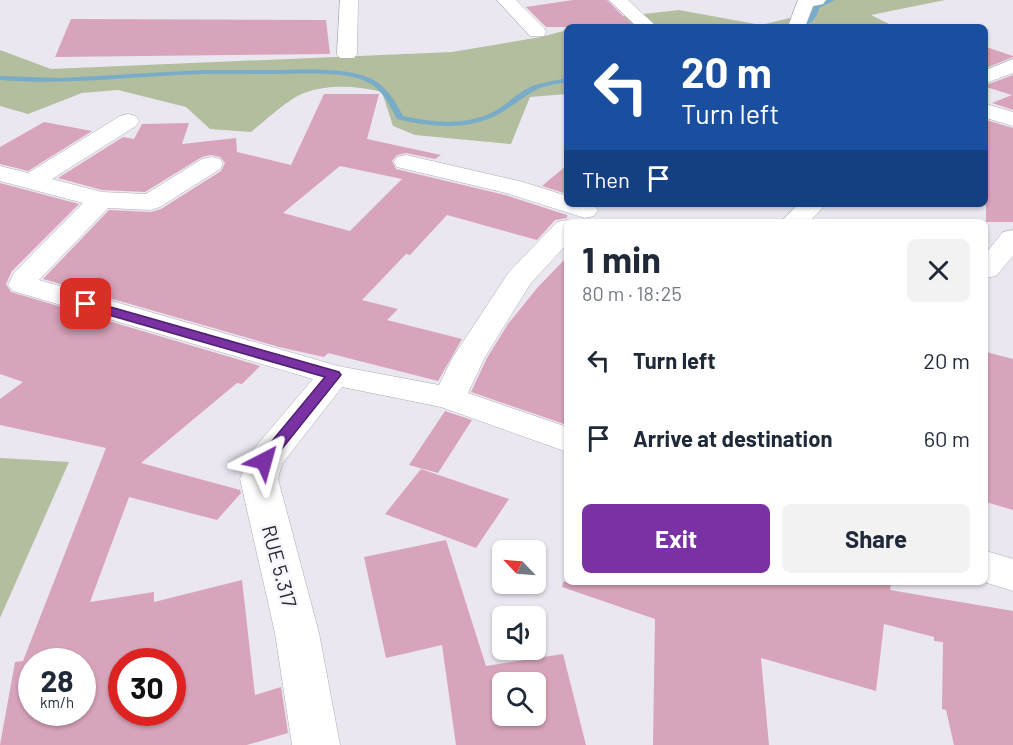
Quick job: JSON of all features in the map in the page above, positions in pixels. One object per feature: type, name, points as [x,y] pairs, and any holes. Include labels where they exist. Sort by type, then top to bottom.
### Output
[{"type":"street","points":[[347,54],[349,0]]},
{"type":"street","points":[[506,0],[537,32]]},
{"type":"street","points":[[618,0],[645,24]]},
{"type":"street","points":[[798,24],[805,2],[817,0]]},
{"type":"street","points":[[988,76],[1013,65]]},
{"type":"street","points":[[988,112],[1013,119]]},
{"type":"street","points":[[31,182],[128,121]]},
{"type":"street","points":[[406,162],[514,187],[579,216]]},
{"type":"street","points":[[0,173],[101,200],[151,202],[211,164]]},
{"type":"street","points":[[101,200],[24,279],[24,285],[334,375],[448,398],[564,439]]},
{"type":"street","points":[[797,219],[810,207]]},
{"type":"street","points":[[448,398],[469,357],[519,278],[564,232]]},
{"type":"street","points":[[988,268],[1013,238]]},
{"type":"street","name":"RUE 5.317","points":[[316,745],[297,633],[259,478],[264,461],[334,375]]},
{"type":"street","points":[[988,568],[1013,575]]},
{"type":"green space","points":[[807,0],[945,0],[871,15],[889,24],[765,24],[806,14]]},
{"type":"green space","points":[[679,10],[756,24],[587,24],[608,18]]},
{"type":"green space","points":[[564,31],[564,94],[530,97],[511,144],[415,135],[393,126],[382,92],[353,87],[323,88],[304,93],[284,105],[251,132],[210,129],[186,107],[118,90],[82,93],[28,114],[0,106],[0,50],[51,69],[452,52],[541,37]]},
{"type":"green space","points":[[0,458],[69,462],[0,618]]},
{"type":"building","points":[[573,0],[607,0],[631,24],[564,24],[564,27],[546,27],[526,7]]},
{"type":"building","points":[[71,19],[326,20],[330,54],[55,57]]},
{"type":"building","points":[[988,48],[1013,57],[988,67]]},
{"type":"building","points":[[1013,75],[1013,110],[992,103],[1012,95],[988,88],[988,84]]},
{"type":"building","points":[[324,94],[379,94],[367,139],[441,155],[435,159],[406,153],[397,155],[392,161],[396,169],[505,195],[567,215],[567,218],[555,220],[537,240],[447,215],[410,255],[406,254],[362,300],[398,309],[387,320],[462,339],[438,381],[328,353],[324,357],[279,347],[43,279],[109,210],[151,212],[161,209],[221,171],[225,163],[220,157],[211,155],[202,157],[145,192],[102,190],[58,178],[123,137],[134,139],[142,124],[189,123],[182,144],[236,138],[237,152],[291,165]],"holes":[[[340,166],[402,179],[350,231],[283,213]]]},
{"type":"building","points":[[988,121],[1013,128],[1013,222],[988,222],[986,219]]},
{"type":"building","points":[[44,122],[92,131],[28,171],[0,164],[0,147]]},
{"type":"building","points":[[564,168],[564,193],[542,186]]},
{"type":"building","points":[[0,183],[79,204],[12,271],[6,284],[11,292],[260,366],[242,384],[237,383],[141,463],[240,490],[241,493],[217,520],[129,497],[90,602],[154,592],[154,602],[242,580],[255,695],[281,687],[288,733],[247,745],[0,745],[15,662],[18,662],[18,726],[96,726],[96,648],[28,648],[106,448],[0,425],[0,399],[23,382],[0,374]]},
{"type":"building","points":[[564,260],[564,424],[471,392],[487,358],[508,324],[538,287]]},
{"type":"building","points":[[988,353],[1013,359],[1013,510],[988,503]]},
{"type":"building","points":[[445,411],[472,420],[438,473],[409,465]]},
{"type":"building","points":[[421,469],[509,499],[476,548],[385,514]]},
{"type":"building","points":[[446,540],[486,666],[524,660],[546,660],[546,657],[563,654],[586,745],[456,745],[442,645],[386,658],[364,557]]},
{"type":"building","points":[[563,582],[564,585],[891,585],[890,590],[1013,611],[1013,745],[954,745],[946,710],[942,709],[943,642],[934,641],[934,637],[884,624],[876,691],[761,658],[769,745],[653,745],[655,619],[562,587]]},
{"type":"waterway","points":[[804,24],[810,20],[816,7],[832,0]]},
{"type":"waterway","points":[[0,78],[61,80],[216,72],[340,74],[363,78],[375,84],[390,99],[400,117],[446,124],[481,119],[497,113],[532,89],[564,81]]},
{"type":"route","points":[[86,304],[334,375],[264,461]]}]
